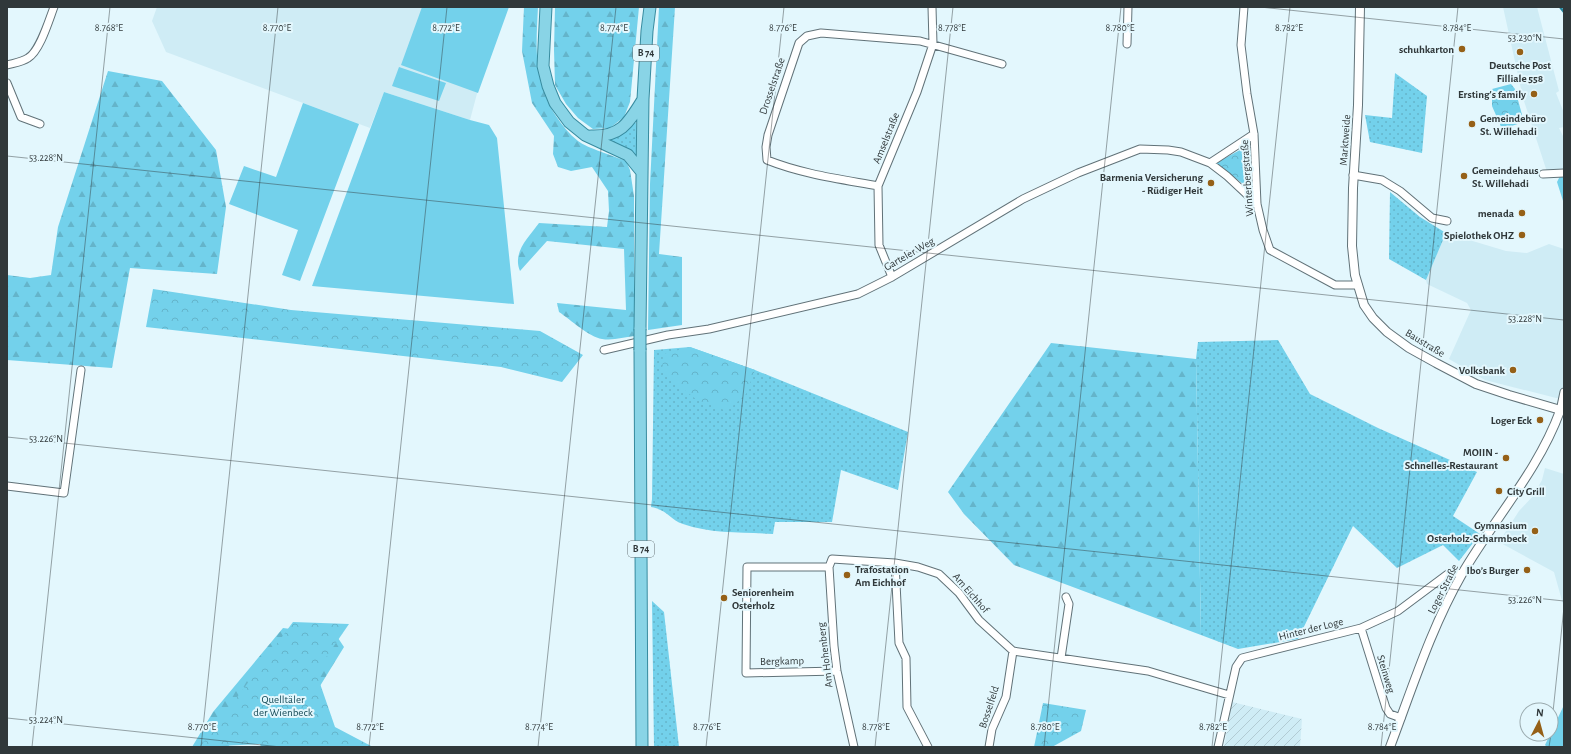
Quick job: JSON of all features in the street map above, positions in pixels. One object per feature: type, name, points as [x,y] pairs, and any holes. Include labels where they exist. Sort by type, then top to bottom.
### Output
[{"type":"main road","points":[[546,7],[544,66],[548,86],[555,104],[569,122],[585,135],[628,155],[641,171]]},
{"type":"main road","name":"B 74","points":[[642,747],[640,350],[641,171],[643,98],[650,7]]},
{"type":"main road","points":[[585,135],[602,136],[612,134],[623,128],[635,113],[643,98]]},
{"type":"street","points":[[7,65],[28,58],[32,55],[44,34],[54,7]]},
{"type":"street","name":"Amselstraße","points":[[892,277],[879,245],[878,186],[917,92],[933,44],[932,7]]},
{"type":"street","points":[[1127,44],[1128,7]]},
{"type":"street","name":"Winterbergstraße","points":[[1244,7],[1241,46],[1254,134],[1258,204],[1263,230],[1270,250],[1335,285],[1358,285]]},
{"type":"street","name":"Marktweide","points":[[1355,275],[1352,246],[1353,175],[1358,98],[1360,7]]},
{"type":"street","name":"Drosselstraße","points":[[878,186],[812,174],[780,166],[767,160],[766,147],[768,135],[799,43],[807,36],[821,33],[920,41],[933,44]]},
{"type":"street","points":[[933,44],[1002,64]]},
{"type":"street","points":[[7,83],[21,117],[40,124]]},
{"type":"street","points":[[1210,163],[1254,134]]},
{"type":"street","name":"Garteler Weg","points":[[604,350],[668,335],[709,329],[858,294],[892,277],[1023,199],[1078,173],[1140,149],[1181,152],[1210,163],[1258,204]]},
{"type":"street","points":[[1543,174],[1564,173]]},
{"type":"street","points":[[1353,175],[1382,180],[1400,191],[1432,218],[1447,221]]},
{"type":"street","name":"Baustraße","points":[[1355,275],[1364,305],[1373,318],[1387,332],[1409,348],[1476,384],[1562,411]]},
{"type":"street","points":[[7,486],[64,492],[81,370]]},
{"type":"street","points":[[1562,411],[1564,392]]},
{"type":"street","name":"Loger Straße","points":[[1390,747],[1444,608],[1462,574],[1527,477],[1562,411]]},
{"type":"street","name":"Am Eichhof","points":[[832,559],[895,563],[918,567],[939,574],[959,593],[979,620],[1013,651]]},
{"type":"street","name":"Am Hohenberg","points":[[832,559],[829,567],[834,646],[837,671],[854,747]]},
{"type":"street","points":[[895,563],[899,643],[906,658],[907,707],[928,747]]},
{"type":"street","name":"Bergkamp","points":[[829,567],[747,567],[746,673],[837,671]]},
{"type":"street","name":"Hinter der Loge","points":[[1218,747],[1236,667],[1242,658],[1361,628],[1398,611],[1449,573],[1456,572],[1462,574]]},
{"type":"street","points":[[1062,658],[1069,604],[1066,597]]},
{"type":"street","name":"Steinweg","points":[[1361,628],[1386,708],[1390,714],[1401,718]]},
{"type":"street","points":[[1013,651],[1148,672],[1229,695]]},
{"type":"street","name":"Bosselfeld","points":[[989,747],[992,729],[1006,697],[1013,651]]},
{"type":"shaded area","points":[[157,7],[500,7],[470,120],[384,92],[370,128],[166,52],[152,21]]},
{"type":"shaded area","points":[[1503,7],[1537,7],[1559,91],[1556,93],[1564,113],[1564,127],[1559,128],[1564,138],[1564,171],[1547,172],[1523,98]]},
{"type":"shaded area","points":[[1446,233],[1506,251],[1527,253],[1549,244],[1564,249],[1564,400],[1485,380],[1449,359],[1471,310],[1467,303],[1427,284],[1426,280]]},
{"type":"shaded area","name":"Gymnasium Osterholz-Scharmbeck","points":[[1545,468],[1564,474],[1564,608],[1554,572],[1499,542],[1519,511],[1533,496],[1542,480]]},
{"type":"shaded area","points":[[1232,702],[1302,719],[1300,747],[1224,747]]},
{"type":"green space","points":[[422,7],[509,7],[478,93],[401,65]]},
{"type":"green space","points":[[524,7],[538,7],[537,50],[540,76],[543,89],[556,116],[566,129],[582,144],[626,161],[630,170],[634,196],[634,336],[610,340],[597,338],[586,332],[559,312],[557,303],[626,310],[624,249],[547,241],[520,271],[518,257],[520,251],[526,239],[539,223],[607,227],[609,211],[608,191],[592,167],[571,171],[558,167],[553,154],[554,136],[532,103],[522,51]]},
{"type":"green space","points":[[555,7],[639,7],[630,102],[624,117],[610,128],[593,129],[578,118],[566,104],[555,85]]},
{"type":"green space","points":[[659,7],[675,7],[659,254],[682,257],[682,325],[648,330],[650,184]]},
{"type":"green space","points":[[399,67],[446,83],[439,101],[392,86]]},
{"type":"green space","points":[[108,71],[162,81],[216,150],[226,207],[217,274],[130,268],[112,368],[7,360],[7,275],[30,278],[51,275],[58,227]]},
{"type":"green space","points":[[1395,73],[1427,96],[1422,153],[1370,142],[1365,115],[1392,118]]},
{"type":"green space","points":[[1511,84],[1515,89],[1524,122],[1502,129],[1492,106],[1492,89]]},
{"type":"green space","points":[[384,92],[489,125],[497,138],[514,304],[312,286]]},
{"type":"green space","points":[[303,103],[359,124],[300,281],[282,275],[298,230],[229,204],[244,166],[276,177]]},
{"type":"green space","points":[[635,122],[636,157],[597,138]]},
{"type":"green space","points":[[1251,144],[1252,184],[1247,187],[1216,163]]},
{"type":"green space","points":[[1560,176],[1564,176],[1564,204],[1557,182]]},
{"type":"green space","points":[[1390,192],[1420,217],[1446,233],[1426,280],[1389,259]]},
{"type":"green space","points":[[153,289],[291,310],[540,331],[583,355],[562,382],[501,367],[146,327]]},
{"type":"green space","points":[[1278,340],[1310,394],[1378,428],[1477,472],[1453,516],[1480,534],[1459,561],[1443,545],[1397,568],[1353,526],[1298,639],[1238,649],[1201,635],[1196,359],[1198,342]]},
{"type":"green space","points":[[1051,343],[1196,359],[1201,635],[1014,565],[964,514],[948,492]]},
{"type":"green space","points":[[690,347],[755,370],[908,432],[898,490],[841,470],[832,522],[775,522],[773,534],[705,530],[679,522],[661,510],[651,507],[654,350]]},
{"type":"green space","points":[[690,347],[755,370],[746,394],[727,411],[697,400],[662,372],[663,354]]},
{"type":"green space","points":[[652,601],[664,612],[679,747],[654,747]]},
{"type":"green space","name":"Quelltäler der Wienbeck","points":[[293,622],[349,624],[316,672],[335,727],[373,747],[261,747],[260,744],[200,747]]},
{"type":"green space","name":"Quelltäler der Wienbeck","points":[[283,628],[336,635],[344,647],[312,699],[230,739],[229,747],[192,747],[213,712]]},
{"type":"green space","points":[[1043,703],[1086,710],[1081,731],[1052,747],[1034,747]]},
{"type":"green space","points":[[1564,705],[1564,747],[1547,747],[1545,745],[1546,742],[1559,742],[1559,716]]},
{"type":"waterway","points":[[1560,7],[1564,12]]},
{"type":"place","name":"schuhkarton","points":[[1462,49]]},
{"type":"place","name":"Deutsche Post Filliale 558","points":[[1520,52]]},
{"type":"place","name":"Ersting's family","points":[[1534,94]]},
{"type":"place","name":"Gemeindebüro St. Willehadi","points":[[1472,124]]},
{"type":"place","name":"Gemeindehaus St. Willehadi","points":[[1464,176]]},
{"type":"place","name":"Barmenia Versicherung - Rüdiger Heit","points":[[1211,183]]},
{"type":"place","name":"menada","points":[[1522,213]]},
{"type":"place","name":"Spielothek OHZ","points":[[1522,235]]},
{"type":"place","name":"Volksbank","points":[[1513,370]]},
{"type":"place","name":"Loger Eck","points":[[1540,420]]},
{"type":"place","name":"MOIIN - Schnelles-Restaurant","points":[[1506,458]]},
{"type":"place","name":"City Grill","points":[[1499,491]]},
{"type":"place","name":"Gymnasium Osterholz-Scharmbeck","points":[[1535,531]]},
{"type":"place","name":"Ibo’s Burger","points":[[1527,570]]},
{"type":"place","name":"Trafostation Am Eichhof","points":[[847,575]]},
{"type":"place","name":"Seniorenheim Osterholz","points":[[724,598]]}]
